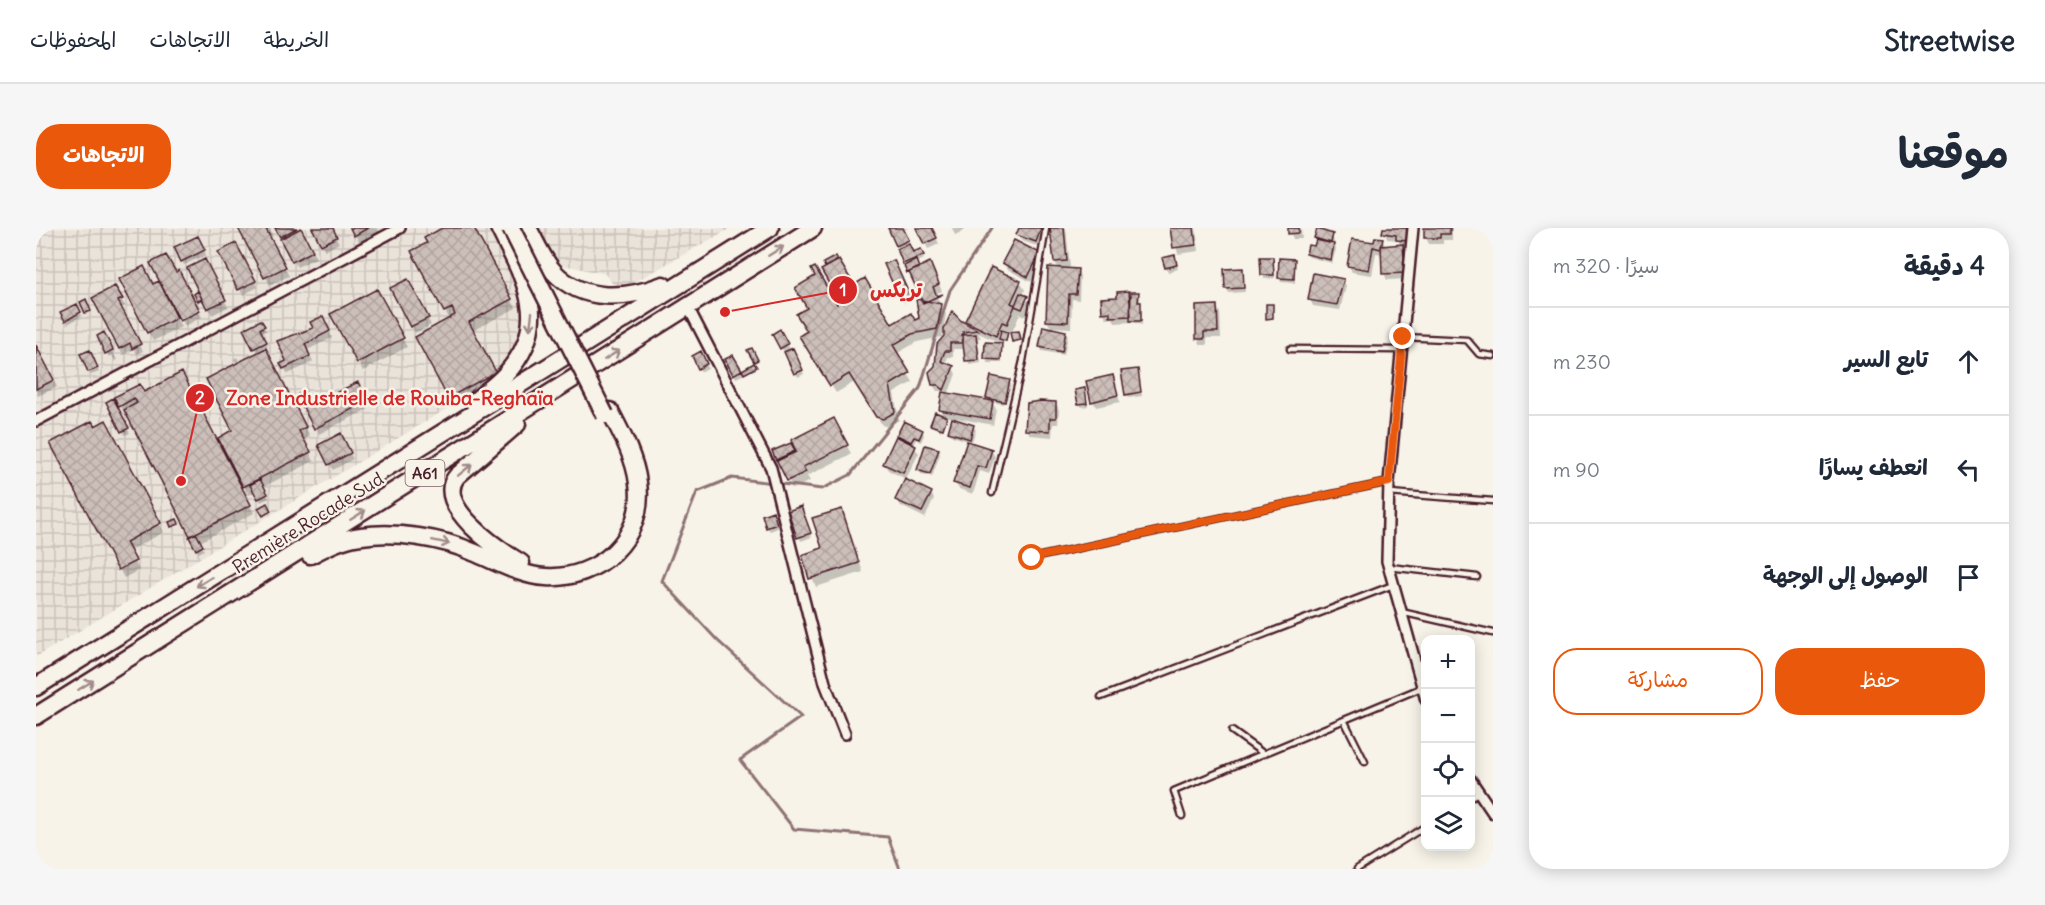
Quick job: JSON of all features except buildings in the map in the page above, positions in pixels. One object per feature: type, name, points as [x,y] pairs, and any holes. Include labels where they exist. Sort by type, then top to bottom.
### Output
[{"type":"highway","points":[[451,426],[504,376],[526,343],[531,326],[532,309],[528,288],[499,228]]},
{"type":"highway","points":[[511,228],[608,413],[624,453],[633,485],[632,511],[626,528],[609,550],[584,566],[555,572],[532,569],[506,554],[480,533],[454,503],[451,489],[457,476],[542,399]]},
{"type":"highway","points":[[246,584],[336,543],[361,536],[401,536],[460,546],[519,572],[543,577],[566,577],[596,567],[613,555],[626,540],[635,522],[639,503],[639,484],[633,463],[518,228]]},
{"type":"highway","points":[[528,228],[554,272],[570,284],[595,294],[622,296],[640,293],[702,268]]},
{"type":"highway","name":"Première Rocade Sud","points":[[36,687],[702,268],[770,228]]},
{"type":"highway","name":"Première Rocade Sud","points":[[36,716],[813,228]]},
{"type":"street","points":[[36,421],[400,228]]},
{"type":"street","points":[[1413,228],[1389,482],[1389,567],[1421,688]]},
{"type":"street","points":[[688,307],[771,468],[825,683],[845,734]]},
{"type":"street","points":[[1475,795],[1493,813]]},
{"type":"lane","points":[[992,493],[1023,361],[1046,228]]},
{"type":"lane","points":[[1403,337],[1467,339],[1479,354],[1493,356]]},
{"type":"lane","points":[[1290,349],[1402,350]]},
{"type":"lane","points":[[1032,558],[1389,482]]},
{"type":"lane","points":[[1389,493],[1493,501]]},
{"type":"lane","points":[[1389,567],[1477,577]]},
{"type":"lane","points":[[1101,697],[1394,585]]},
{"type":"lane","points":[[1401,612],[1493,633]]},
{"type":"lane","points":[[1182,816],[1174,791],[1421,688]]},
{"type":"lane","points":[[1344,720],[1365,762]]},
{"type":"lane","points":[[1232,731],[1264,754]]},
{"type":"lane","points":[[1357,869],[1421,829]]},
{"type":"shaded area","points":[[36,228],[731,228],[633,283],[615,287],[605,274],[563,265],[530,278],[519,344],[501,376],[36,657]]},
{"type":"waterway","points":[[900,869],[888,837],[794,829],[740,760],[801,717],[717,640],[662,581],[697,492],[732,478],[822,489],[850,475],[920,388],[950,290],[992,228]]},
{"type":"place","name":"تريكس","points":[[725,312]]},
{"type":"place","name":"Zone Industrielle de Rouiba-Reghaïa","points":[[181,481]]},
{"type":"route","points":[[1032,558],[1389,482],[1403,337]]}]
